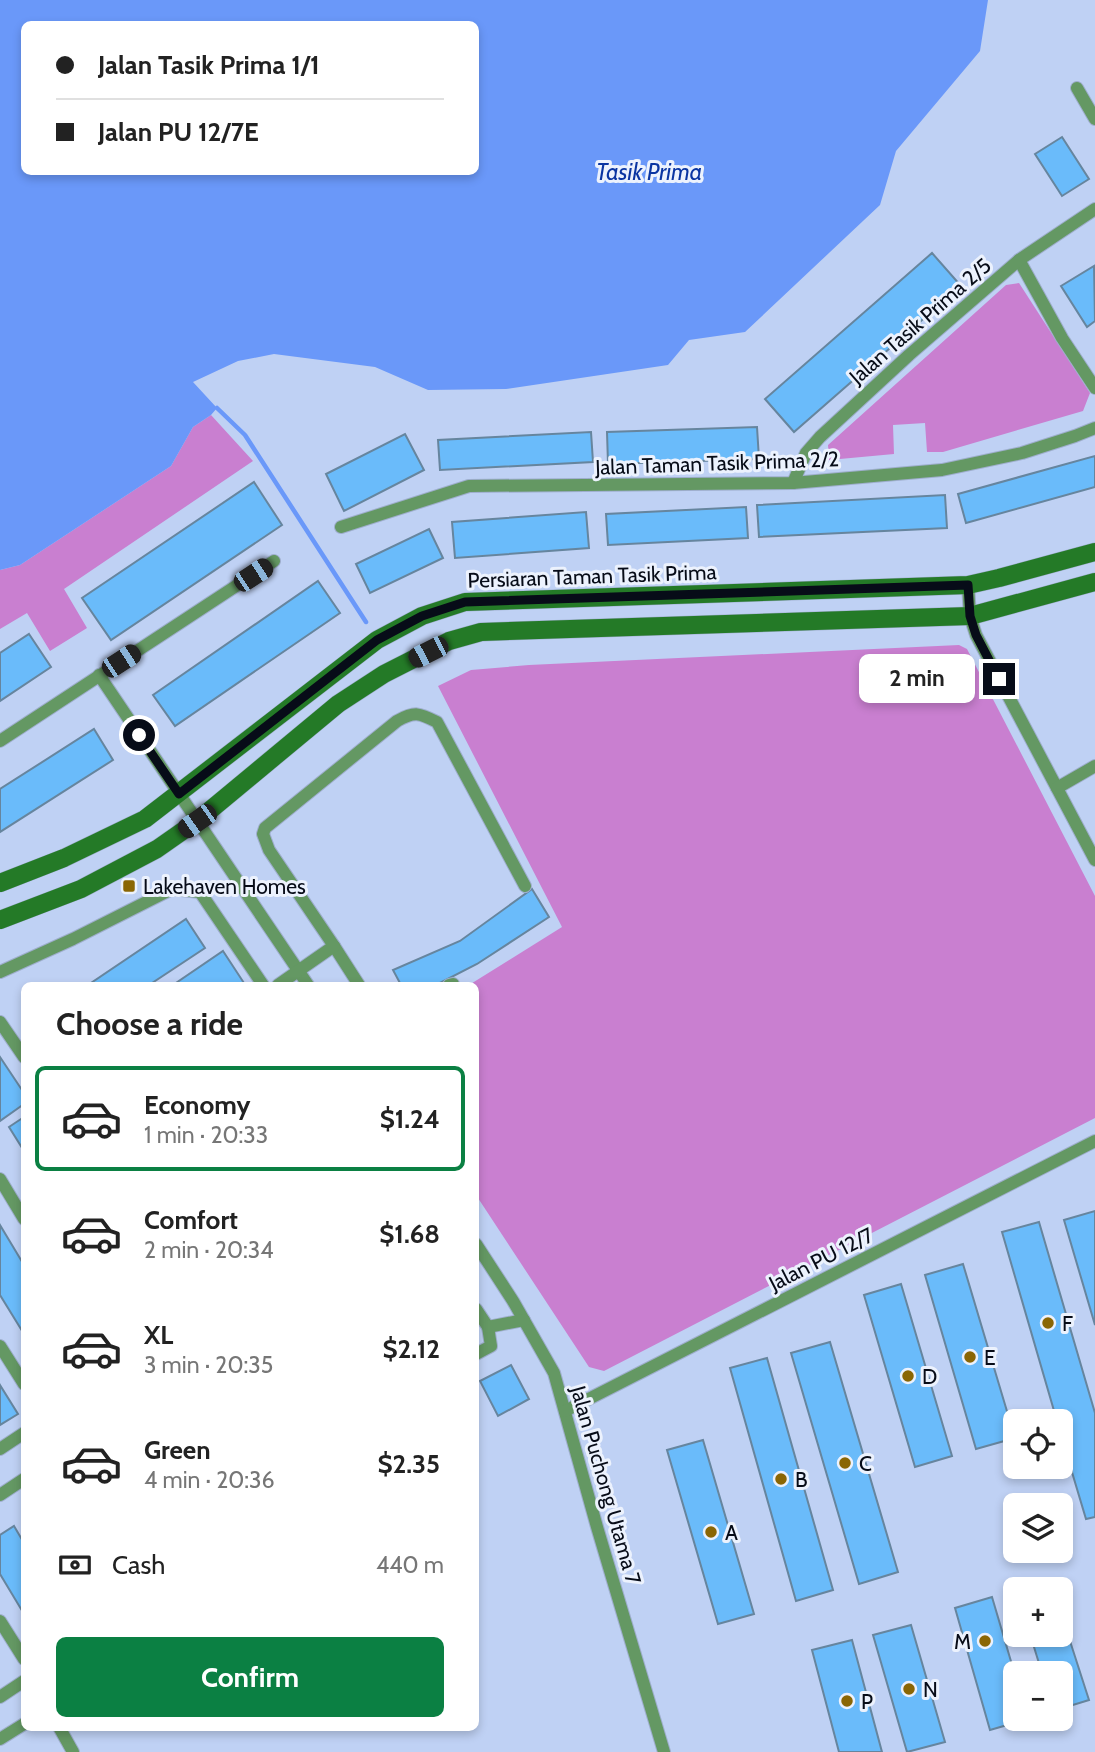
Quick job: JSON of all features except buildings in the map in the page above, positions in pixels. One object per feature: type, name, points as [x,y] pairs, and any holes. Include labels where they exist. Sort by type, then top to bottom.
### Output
[{"type":"main road","name":"Persiaran Taman Tasik Prima","points":[[0,883],[64,858],[145,819],[377,640],[422,616],[465,602],[968,585],[1095,552]]},
{"type":"main road","points":[[0,920],[81,889],[157,849],[197,821],[338,704],[384,674],[449,641],[481,632],[970,616],[1095,582]]},
{"type":"street","points":[[1077,88],[1095,119]]},
{"type":"street","name":"Jalan Tasik Prima 2/5","points":[[793,483],[806,453],[820,437],[909,355],[1019,260],[1095,209]]},
{"type":"street","points":[[1019,260],[1062,338],[1095,388]]},
{"type":"street","name":"Jalan Taman Tasik Prima 2/2","points":[[341,527],[469,486],[793,483],[942,470],[1021,453],[1095,428]]},
{"type":"street","points":[[0,741],[274,561]]},
{"type":"street","points":[[968,585],[970,616],[976,635],[1095,860]]},
{"type":"street","points":[[99,675],[306,982]]},
{"type":"street","points":[[357,982],[269,850],[263,834],[265,828],[397,721],[417,713],[437,722],[525,886]]},
{"type":"street","points":[[1057,788],[1095,766]]},
{"type":"street","points":[[1,971],[73,939],[172,889],[200,892],[261,982]]},
{"type":"street","points":[[282,982],[334,946]]},
{"type":"street","points":[[0,1022],[21,1053]]},
{"type":"street","name":"Jalan PU 12/7","points":[[565,1411],[1095,1141]]},
{"type":"street","points":[[0,1179],[21,1214]]},
{"type":"street","name":"Jalan Puchong Utama 7","points":[[479,1249],[554,1373],[664,1752]]},
{"type":"street","points":[[479,1314],[488,1327],[491,1346],[479,1352]]},
{"type":"street","points":[[488,1327],[524,1320]]},
{"type":"street","points":[[0,1346],[21,1379]]},
{"type":"street","points":[[0,1449],[21,1435]]},
{"type":"street","points":[[0,1495],[21,1481]]},
{"type":"street","points":[[0,1621],[21,1654]]},
{"type":"street","points":[[0,1697],[21,1683]]},
{"type":"street","points":[[0,1739],[21,1726]]},
{"type":"street","points":[[61,1731],[73,1752]]},
{"type":"shaded area","points":[[1019,283],[1090,393],[1083,411],[943,452],[927,452],[925,423],[893,425],[894,454],[829,460],[828,445],[1006,285]]},
{"type":"shaded area","points":[[211,415],[253,461],[64,589],[87,628],[50,651],[27,613],[0,629],[0,570],[20,565],[171,466],[193,427]]},
{"type":"shaded area","points":[[959,645],[967,649],[1095,896],[1095,1118],[604,1371],[589,1367],[479,1200],[479,982],[474,982],[562,927],[438,686],[471,670]]},
{"type":"water","name":"Tasik Prima","points":[[0,0],[988,0],[980,51],[896,151],[880,205],[745,332],[689,340],[668,365],[506,389],[428,390],[375,367],[274,354],[238,361],[193,382],[217,408],[193,427],[171,466],[20,565],[0,570]]},
{"type":"waterway","points":[[217,408],[245,435],[366,622]]},
{"type":"place","name":"Lakehaven Homes","points":[[129,886]]},
{"type":"place","name":"F","points":[[1048,1323]]},
{"type":"place","name":"E","points":[[970,1357]]},
{"type":"place","name":"D","points":[[908,1376]]},
{"type":"place","name":"C","points":[[845,1463]]},
{"type":"place","name":"B","points":[[781,1479]]},
{"type":"place","name":"A","points":[[711,1532]]},
{"type":"place","name":"M","points":[[985,1641]]},
{"type":"place","name":"N","points":[[909,1689]]},
{"type":"place","name":"P","points":[[847,1701]]},
{"type":"route","points":[[139,735],[179,794],[377,640],[422,616],[465,602],[968,585],[970,616],[976,635],[999,679]]}]
